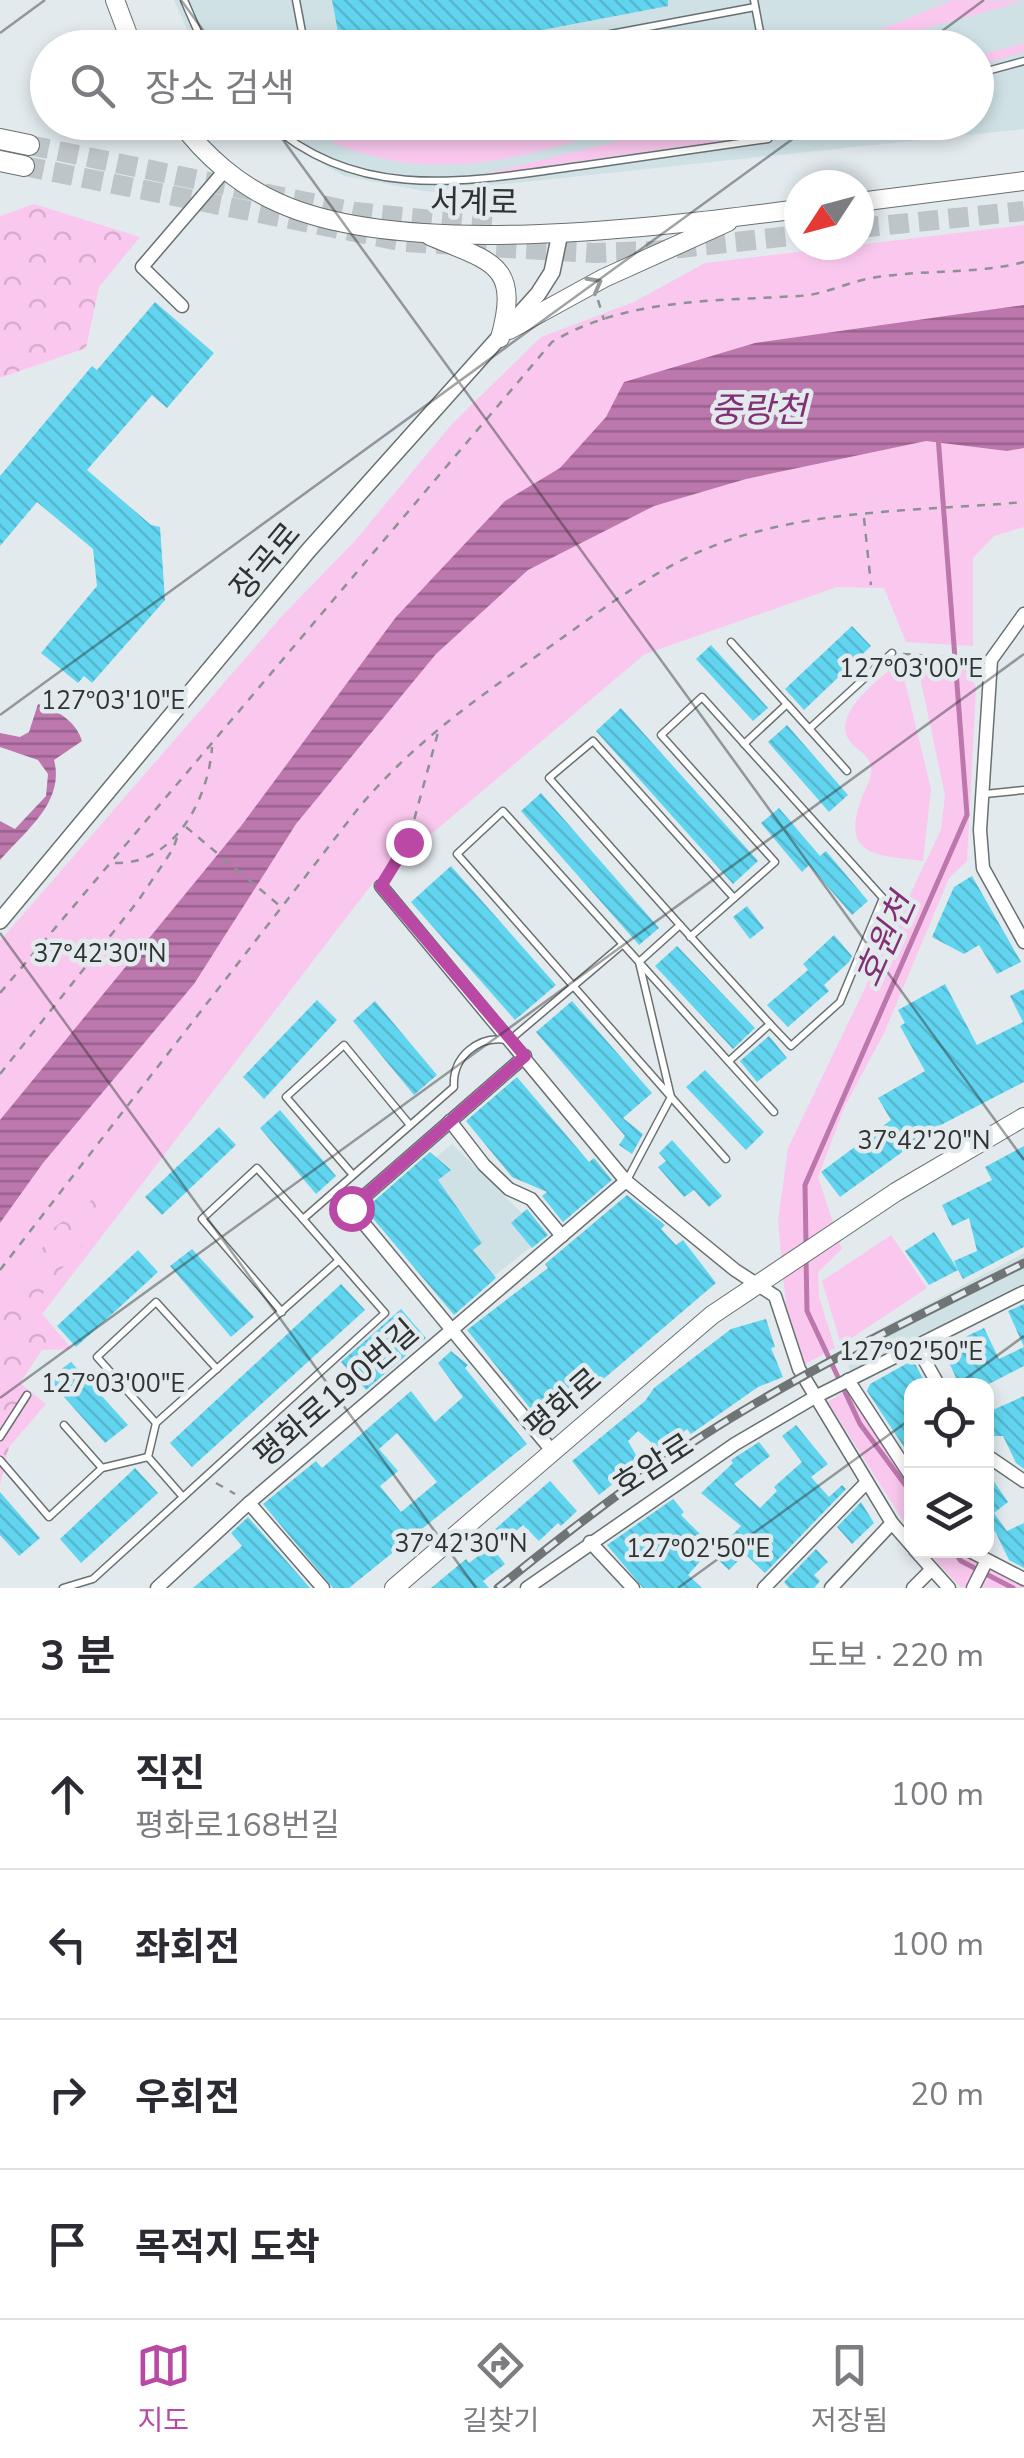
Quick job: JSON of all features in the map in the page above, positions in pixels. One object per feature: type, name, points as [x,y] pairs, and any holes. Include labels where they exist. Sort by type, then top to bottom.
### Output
[{"type":"highway","points":[[0,139],[27,156],[0,161]]},
{"type":"main road","points":[[115,0],[126,30]]},
{"type":"main road","name":"서계로","points":[[197,140],[226,170],[277,203],[420,232],[560,233],[784,212]]},
{"type":"main road","points":[[874,200],[1024,181]]},
{"type":"main road","points":[[504,334],[604,278],[739,217]]},
{"type":"main road","points":[[420,232],[492,263],[500,273],[510,306],[504,334]]},
{"type":"main road","name":"평화로","points":[[394,1588],[757,1281],[970,1146],[1024,1117]]},
{"type":"street","points":[[182,306],[142,267],[226,170]]},
{"type":"street","name":"장곡로","points":[[0,921],[308,551],[504,334],[552,272],[560,233]]},
{"type":"street","points":[[1024,614],[991,660],[980,830],[983,868],[1024,942]]},
{"type":"street","points":[[381,886],[626,1181],[735,1270],[775,1296],[799,1369],[904,1538]]},
{"type":"street","points":[[525,1056],[351,1208],[553,1452]]},
{"type":"street","points":[[450,1121],[484,1165],[509,1189],[531,1198],[562,1236]]},
{"type":"street","name":"평화로190번길","points":[[323,1588],[249,1503],[626,1181]]},
{"type":"street","points":[[905,1468],[846,1381],[1024,1292]]},
{"type":"street","points":[[917,1347],[934,1378]]},
{"type":"street","name":"호암로","points":[[527,1588],[590,1542],[846,1381]]},
{"type":"street","points":[[994,1461],[1024,1482]]},
{"type":"street","points":[[764,1588],[867,1482]]},
{"type":"street","points":[[157,1588],[249,1503]]},
{"type":"street","points":[[831,1588],[892,1523]]},
{"type":"street","points":[[590,1542],[633,1588]]},
{"type":"street","points":[[921,1558],[949,1588]]},
{"type":"street","points":[[980,1558],[1024,1579]]},
{"type":"street","points":[[973,1588],[986,1562]]},
{"type":"street","points":[[913,1588],[931,1570]]},
{"type":"lane","points":[[184,0],[197,30]]},
{"type":"lane","points":[[296,0],[302,30]]},
{"type":"lane","points":[[625,30],[754,4],[759,30]]},
{"type":"lane","points":[[994,70],[1024,62]]},
{"type":"lane","points":[[296,140],[338,167],[444,184],[761,140]]},
{"type":"lane","points":[[731,642],[809,729],[846,772],[787,704],[744,744]]},
{"type":"lane","points":[[809,729],[892,653]]},
{"type":"lane","points":[[690,937],[775,862],[661,735],[702,697],[883,898],[840,1002],[791,1046],[690,937],[550,778],[593,740],[734,898]]},
{"type":"lane","points":[[985,794],[1024,790]]},
{"type":"lane","points":[[726,1160],[457,854],[503,811],[774,1112]]},
{"type":"lane","points":[[639,962],[680,925]]},
{"type":"lane","points":[[303,1219],[454,1087],[457,1064],[474,1047],[490,1040],[512,1040],[622,944]]},
{"type":"lane","points":[[626,1181],[671,1097],[639,962]]},
{"type":"lane","points":[[728,1061],[770,1024]]},
{"type":"lane","points":[[353,1175],[286,1096],[344,1046],[411,1125]]},
{"type":"lane","points":[[63,1588],[93,1579],[385,1313],[258,1168],[202,1219],[282,1312]]},
{"type":"lane","points":[[148,1457],[156,1424],[338,1261]]},
{"type":"lane","points":[[156,1424],[97,1357],[156,1302],[218,1369]]},
{"type":"lane","points":[[0,1437],[28,1395]]},
{"type":"lane","points":[[64,1424],[102,1468]]},
{"type":"lane","points":[[148,1457],[184,1497]]},
{"type":"lane","points":[[0,1460],[49,1516],[102,1468],[148,1457]]},
{"type":"path","points":[[0,992],[114,863],[540,353],[564,335],[604,320],[694,302],[809,295],[869,278],[979,272],[1024,262]]},
{"type":"path","points":[[596,294],[604,320]]},
{"type":"path","points":[[0,1270],[387,774],[440,725],[676,561],[755,532],[888,514],[1024,502]]},
{"type":"path","points":[[864,517],[871,585]]},
{"type":"path","points":[[892,653],[975,659]]},
{"type":"path","points":[[381,886],[408,842],[440,725]]},
{"type":"path","points":[[114,863],[139,860],[184,826],[206,789],[212,745]]},
{"type":"path","points":[[184,826],[281,906]]},
{"type":"path","points":[[0,1074],[138,901],[173,849],[179,832]]},
{"type":"path","points":[[206,1476],[249,1503]]},
{"type":"shaded area","points":[[174,0],[1024,0],[1024,129],[994,132],[994,30],[187,30]]},
{"type":"shaded area","points":[[280,140],[920,140],[430,192],[344,176]]},
{"type":"shaded area","points":[[452,1144],[545,1236],[453,1308],[373,1210]]},
{"type":"shaded area","points":[[1024,1253],[1024,1283],[850,1372],[846,1347]]},
{"type":"green space","points":[[953,0],[1024,1],[920,30],[880,30]]},
{"type":"green space","points":[[1024,43],[1024,52],[994,61],[994,51]]},
{"type":"green space","points":[[578,140],[519,156],[444,165],[407,163],[330,142]]},
{"type":"green space","points":[[622,140],[728,140],[481,175]]},
{"type":"green space","points":[[34,204],[140,237],[99,287],[86,348],[0,378],[0,216]]},
{"type":"green space","points":[[1024,225],[1024,527],[994,536],[973,558],[973,646],[906,642],[884,588],[837,587],[645,654],[372,884],[0,1369],[0,941],[282,616],[353,543],[452,424],[541,337],[634,302],[705,263],[784,254],[784,260],[874,260],[874,243]]},
{"type":"green space","points":[[900,661],[931,789],[923,861],[867,850],[856,832],[856,817],[871,768],[867,757],[846,734],[846,723],[858,699]]},
{"type":"green space","points":[[917,663],[967,667],[976,688],[967,861],[949,878],[885,1031],[845,1106],[818,1177],[842,1249],[818,1272],[819,1297],[835,1348],[805,1364],[786,1305],[778,1221],[788,1148],[941,830],[945,795]]},
{"type":"green space","points":[[115,1183],[125,1197],[46,1287],[37,1308],[72,1349],[42,1350],[20,1383],[46,1404],[9,1447],[0,1485],[0,1318],[55,1227]]},
{"type":"green space","points":[[891,1235],[927,1288],[841,1345],[822,1281]]},
{"type":"green space","points":[[848,1389],[904,1474],[904,1522],[828,1402]]},
{"type":"green space","points":[[933,1558],[974,1558],[1024,1583],[1024,1588],[960,1587]]},
{"type":"water","name":"중랑천","points":[[1024,305],[1024,448],[1007,451],[926,441],[746,479],[654,506],[528,570],[436,654],[296,824],[194,984],[43,1163],[0,1223],[0,1120],[241,826],[396,617],[505,501],[560,468],[606,417],[624,382],[755,343]]},
{"type":"water","points":[[38,704],[65,717],[82,741],[54,760],[56,775],[49,802],[0,860],[0,821],[15,829],[46,796],[48,774],[38,760],[0,747],[0,733],[20,737],[29,732]]},
{"type":"building","points":[[332,0],[668,0],[668,6],[542,30],[338,30]]},
{"type":"building","points":[[155,302],[214,353],[167,408],[152,395],[87,470],[151,525],[160,527],[165,600],[92,683],[84,676],[78,683],[41,653],[97,586],[93,549],[37,502],[0,546],[0,476],[92,366],[97,370]]},
{"type":"building","points":[[852,626],[871,646],[804,710],[785,689]]},
{"type":"building","points":[[711,645],[768,708],[753,721],[696,659]]},
{"type":"building","points":[[621,708],[758,861],[733,884],[596,731]]},
{"type":"building","points":[[787,725],[848,795],[829,812],[768,742]]},
{"type":"building","points":[[541,793],[659,928],[639,945],[521,811]]},
{"type":"building","points":[[779,808],[820,856],[826,851],[868,901],[852,915],[809,865],[802,872],[761,823]]},
{"type":"building","points":[[451,866],[556,985],[515,1020],[411,902]]},
{"type":"building","points":[[972,876],[1021,962],[997,974],[979,945],[964,954],[932,937],[954,887]]},
{"type":"building","points":[[747,906],[764,928],[750,939],[733,917]]},
{"type":"building","points":[[834,935],[852,956],[849,962],[824,985],[829,991],[788,1027],[767,1005],[808,970],[803,964]]},
{"type":"building","points":[[677,946],[755,1028],[733,1049],[655,966]]},
{"type":"building","points":[[945,984],[977,1045],[1023,1022],[1010,996],[1024,989],[1024,1082],[937,1127],[840,1197],[821,1172],[891,1120],[878,1098],[925,1071],[900,1026],[905,1023],[898,1010]]},
{"type":"building","points":[[317,1000],[337,1020],[264,1099],[243,1077]]},
{"type":"building","points":[[375,1001],[437,1075],[414,1095],[353,1021]]},
{"type":"building","points":[[572,1001],[652,1093],[623,1118],[643,1134],[632,1154],[619,1145],[625,1136],[536,1032]]},
{"type":"building","points":[[769,1036],[787,1058],[757,1082],[740,1061]]},
{"type":"building","points":[[705,1070],[764,1132],[746,1150],[686,1087]]},
{"type":"building","points":[[517,1077],[589,1162],[594,1158],[612,1180],[563,1222],[542,1196],[547,1192],[512,1177],[466,1121]]},
{"type":"building","points":[[280,1110],[336,1176],[316,1194],[260,1128]]},
{"type":"building","points":[[219,1127],[236,1145],[162,1215],[145,1197]]},
{"type":"building","points":[[672,1140],[722,1196],[709,1207],[694,1190],[684,1197],[658,1167],[666,1161],[659,1153]]},
{"type":"building","points":[[1024,1146],[1024,1247],[963,1279],[954,1261],[977,1251],[969,1218],[952,1226],[942,1205],[992,1180],[985,1167]]},
{"type":"building","points":[[430,1152],[451,1170],[438,1180],[482,1243],[473,1250],[496,1278],[454,1315],[365,1209]]},
{"type":"building","points":[[627,1195],[665,1225],[661,1229],[676,1245],[683,1240],[716,1283],[546,1428],[467,1330],[548,1268],[545,1264]]},
{"type":"building","points":[[527,1209],[548,1235],[532,1248],[511,1223]]},
{"type":"building","points":[[934,1232],[958,1270],[929,1285],[905,1251]]},
{"type":"building","points":[[192,1249],[254,1317],[231,1337],[170,1266]]},
{"type":"building","points":[[138,1250],[158,1272],[76,1347],[57,1326]]},
{"type":"building","points":[[341,1284],[365,1310],[192,1467],[170,1443]]},
{"type":"building","points":[[1024,1304],[1024,1347],[1008,1311]]},
{"type":"building","points":[[401,1309],[426,1338],[366,1390],[341,1362]]},
{"type":"building","points":[[766,1319],[775,1347],[771,1348],[783,1377],[758,1387],[691,1434],[687,1429],[661,1451],[638,1431],[628,1441],[640,1462],[599,1495],[572,1461],[645,1401],[654,1388],[731,1329]]},
{"type":"building","points":[[984,1328],[999,1359],[1024,1347],[1024,1366],[994,1381],[994,1378],[956,1378],[942,1348]]},
{"type":"building","points":[[451,1351],[468,1365],[465,1368],[527,1444],[349,1588],[333,1588],[263,1504],[316,1461],[322,1468],[411,1391],[435,1422],[463,1397],[438,1363]],"holes":[[[397,1433],[437,1482],[401,1512],[380,1486],[398,1471],[379,1449]]]},
{"type":"building","points":[[913,1360],[923,1378],[904,1378],[904,1447],[867,1391],[870,1384]]},
{"type":"building","points":[[71,1362],[128,1425],[105,1443],[48,1379]]},
{"type":"building","points":[[1024,1396],[1024,1469],[1016,1463],[1003,1436],[994,1436],[994,1409]]},
{"type":"building","points":[[796,1425],[828,1464],[811,1477],[829,1497],[842,1485],[846,1489],[765,1573],[745,1554],[729,1570],[713,1555],[741,1526],[701,1493],[733,1463],[731,1460],[759,1442],[770,1456],[734,1484],[760,1508],[777,1491],[774,1487],[802,1462],[782,1436]]},
{"type":"building","points":[[135,1468],[158,1493],[81,1563],[60,1539]]},
{"type":"building","points":[[550,1481],[577,1511],[561,1526],[558,1523],[539,1541],[523,1525],[494,1550],[505,1564],[483,1581],[489,1588],[431,1588],[466,1559],[469,1563],[491,1546],[485,1538]]},
{"type":"building","points":[[994,1482],[1008,1502],[994,1513]]},
{"type":"building","points":[[0,1492],[40,1538],[19,1556],[0,1535]]},
{"type":"building","points":[[673,1499],[684,1512],[681,1515],[713,1547],[688,1575],[702,1588],[643,1588],[607,1545]]},
{"type":"building","points":[[861,1502],[874,1523],[852,1544],[837,1527]]},
{"type":"building","points":[[994,1513],[1007,1531],[1024,1523],[1024,1568],[1009,1560],[995,1531]]},
{"type":"building","points":[[248,1517],[310,1588],[193,1588],[242,1546],[231,1533]]},
{"type":"building","points":[[816,1549],[828,1562],[814,1575],[820,1581],[814,1588],[789,1588],[784,1582]]},
{"type":"waterway","name":"호원천","points":[[806,1245],[805,1185],[967,815],[938,436]]},
{"type":"waterway","name":"호원천","points":[[806,1256],[807,1311],[860,1424],[904,1483]]},
{"type":"waterway","name":"호원천","points":[[959,1558],[1013,1588]]},
{"type":"tunnel","points":[[29,145],[355,212],[498,227]]},
{"type":"tunnel","points":[[24,166],[405,242],[594,253],[654,251],[784,237]]},
{"type":"tunnel","points":[[874,226],[1024,211]]},
{"type":"railway","points":[[498,1588],[619,1494],[713,1429],[849,1351],[1024,1263]]},
{"type":"route","points":[[351,1208],[525,1056],[381,886],[408,842]]}]
